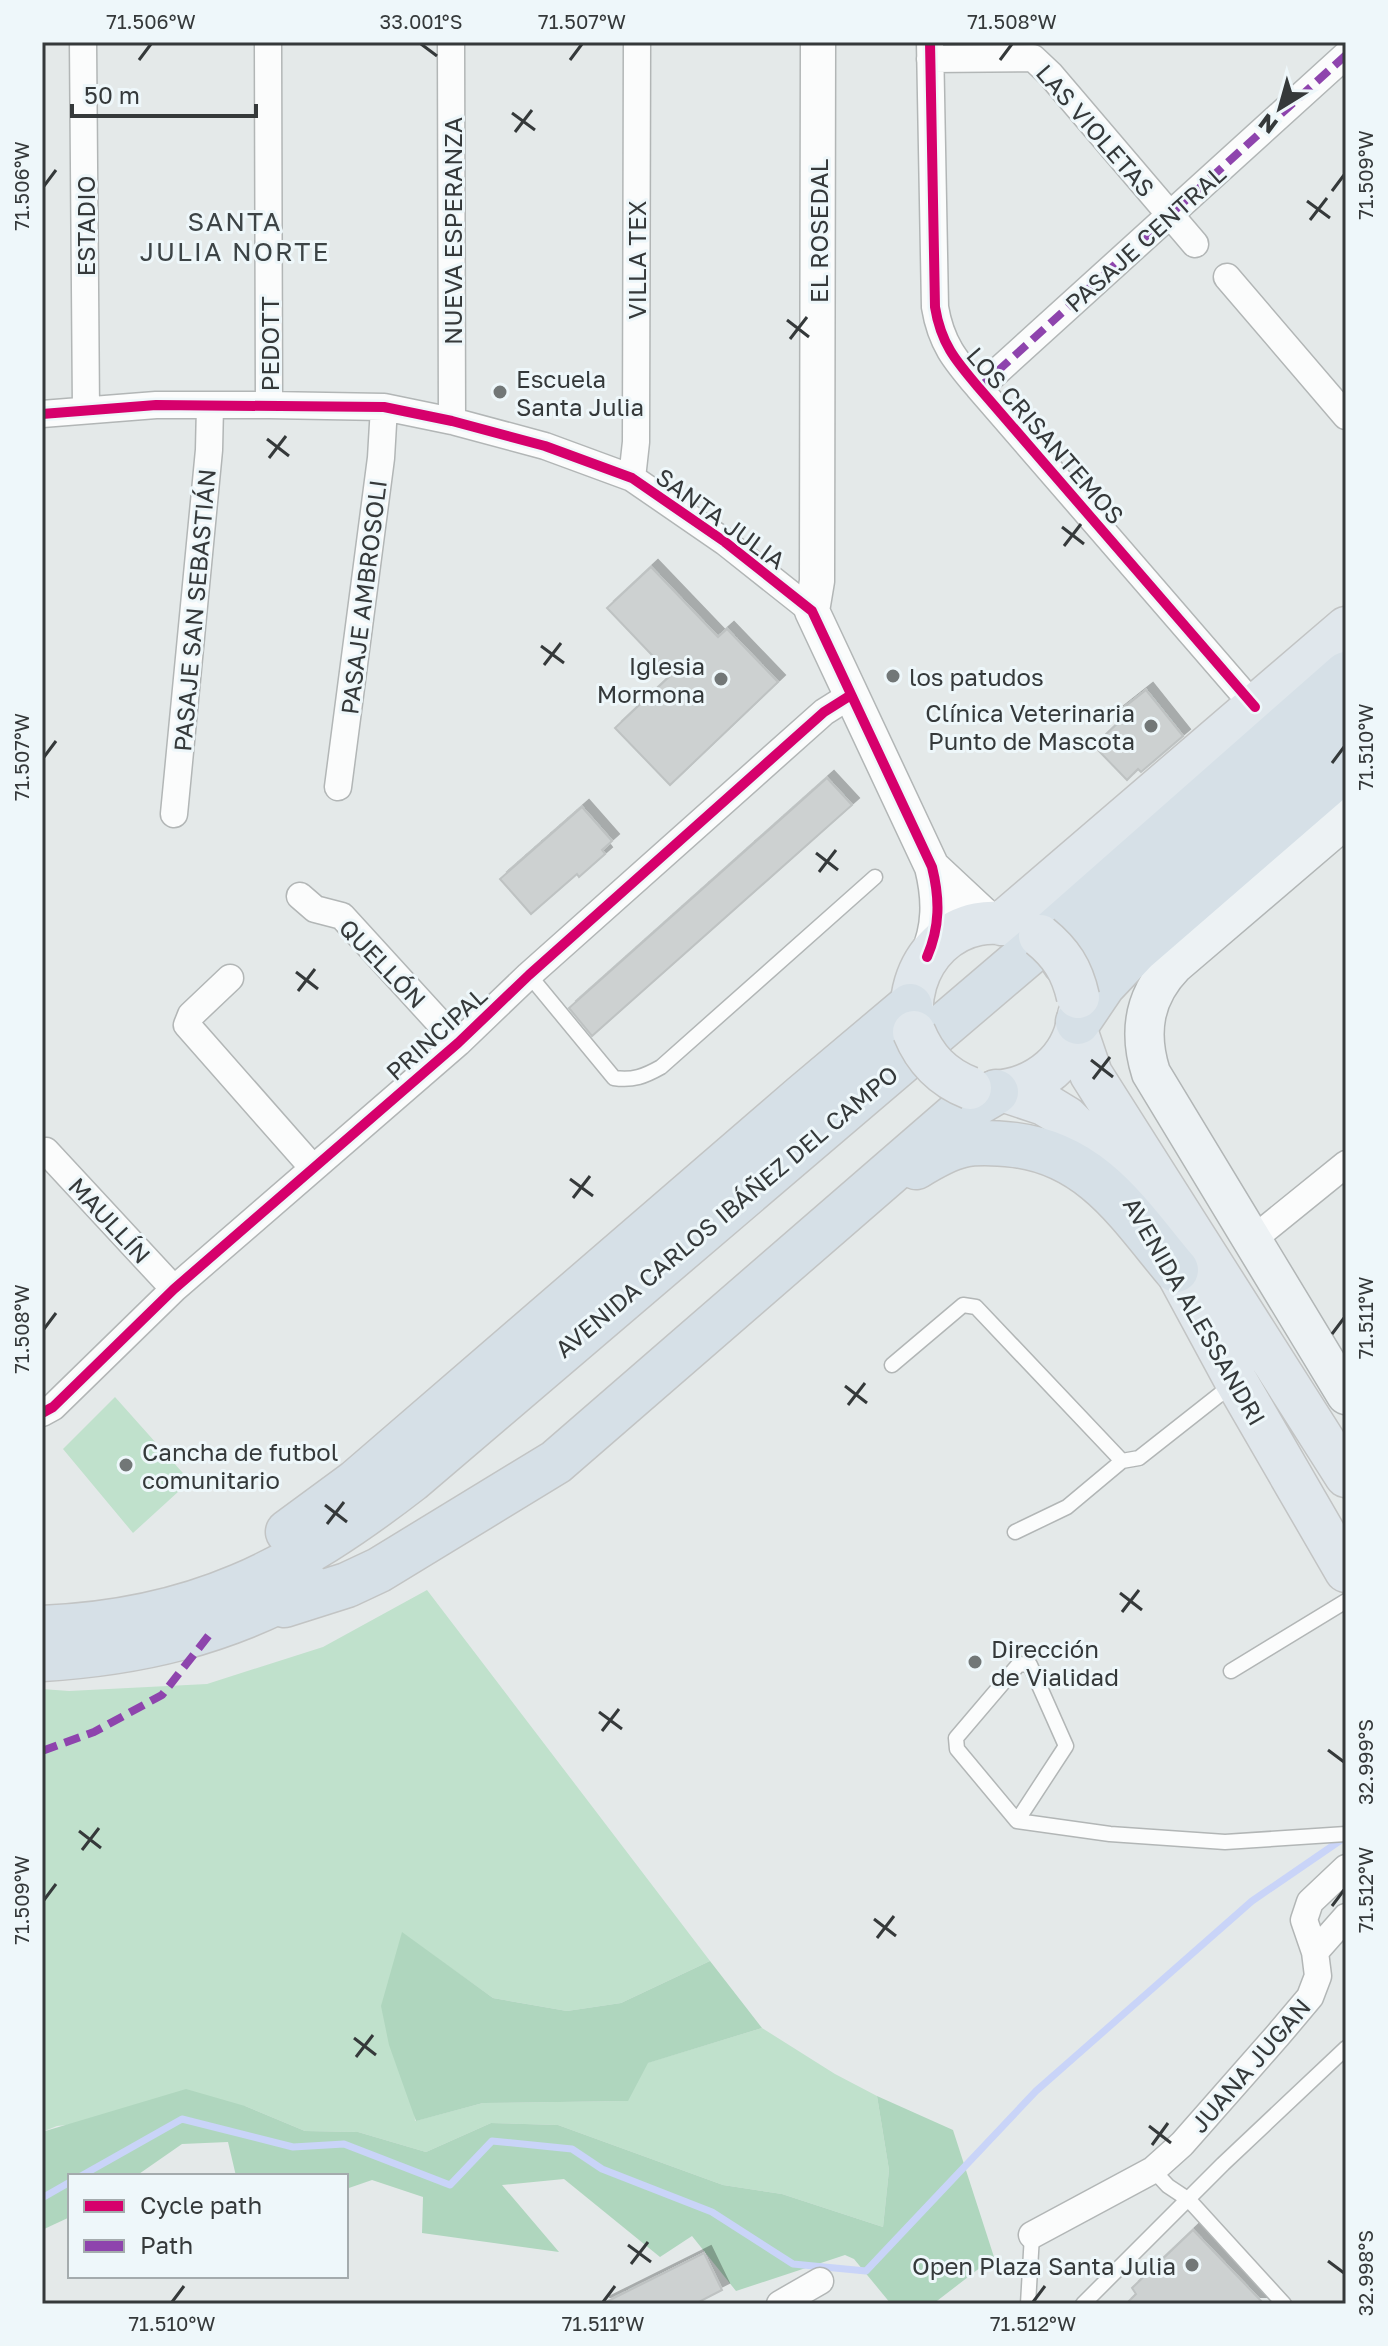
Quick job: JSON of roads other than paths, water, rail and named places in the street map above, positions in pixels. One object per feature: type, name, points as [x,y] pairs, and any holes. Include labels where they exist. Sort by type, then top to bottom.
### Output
[{"type":"highway","name":"AVENIDA CARLOS IBÁÑEZ DEL CAMPO","points":[[42,1628],[116,1621],[200,1602],[285,1566],[339,1533],[411,1480],[1017,963],[1346,674]]},
{"type":"highway","name":"AVENIDA CARLOS IBÁÑEZ DEL CAMPO","points":[[42,1659],[147,1647],[213,1630],[287,1598],[356,1558],[420,1512],[1346,723]]},
{"type":"highway","points":[[1077,1016],[1137,949],[1346,768]]},
{"type":"highway","points":[[116,1621],[228,1568],[316,1514],[802,1097],[912,1019]]},
{"type":"highway","points":[[251,1615],[312,1597],[379,1570],[556,1462],[955,1116],[990,1090]]},
{"type":"highway","points":[[852,1206],[946,1148],[989,1142],[1048,1151],[1069,1161],[1102,1184],[1176,1270]]},
{"type":"main road","points":[[1011,928],[1346,628]]},
{"type":"main road","points":[[1346,818],[1174,965],[1152,994],[1146,1011],[1144,1042],[1151,1073],[1346,1395]]},
{"type":"main road","points":[[1011,928],[1066,962],[1074,979],[1077,1016],[1066,1053],[1050,1072],[1028,1085],[990,1090],[957,1083],[926,1056],[912,1019],[913,986],[927,957],[942,941],[961,930],[1011,928]]},
{"type":"main road","name":"AVENIDA ALESSANDRI","points":[[1077,1016],[1091,1074],[1346,1476]]},
{"type":"main road","name":"AVENIDA ALESSANDRI","points":[[990,1090],[1044,1104],[1067,1118],[1116,1175],[1176,1270],[1346,1571]]},
{"type":"street","name":"ESTADIO","points":[[83,42],[86,410]]},
{"type":"street","name":"PEDOTT","points":[[268,42],[269,405]]},
{"type":"street","name":"NUEVA ESPERANZA","points":[[451,42],[452,421]]},
{"type":"street","name":"VILLA TEX","points":[[632,478],[636,442],[637,42]]},
{"type":"street","name":"EL ROSEDAL","points":[[812,611],[817,581],[818,42]]},
{"type":"street","name":"LAS VIOLETAS","points":[[930,50],[1033,58],[1195,244]]},
{"type":"street","name":"LOS CRISANTEMOS","points":[[930,50],[935,307],[938,324],[950,352],[1255,707]]},
{"type":"street","name":"PASAJE CENTRAL","points":[[979,388],[1346,55]]},
{"type":"street","points":[[1227,277],[1346,416]]},
{"type":"street","name":"SANTA JULIA","points":[[42,414],[156,405],[384,407],[452,421],[545,446],[632,478],[725,542],[812,611],[932,867],[938,907],[934,941],[927,957]]},
{"type":"street","name":"PASAJE SAN SEBASTIÁN","points":[[174,814],[209,450],[210,406]]},
{"type":"street","name":"PASAJE AMBROSOLI","points":[[338,787],[381,458],[384,407]]},
{"type":"street","name":"PRINCIPAL","points":[[47,1410],[174,1289],[458,1043],[529,975],[824,712],[851,695]]},
{"type":"street","name":"SANTA JULIA","points":[[932,867],[1011,928]]},
{"type":"street","name":"QUELLÓN","points":[[300,896],[315,909],[342,916],[458,1043]]},
{"type":"street","points":[[230,978],[191,1015],[187,1025],[313,1168]]},
{"type":"street","name":"MAULLÍN","points":[[46,1151],[174,1289]]},
{"type":"street","points":[[1251,1241],[1346,1164]]},
{"type":"street","name":"JUANA JUGAN","points":[[1032,2235],[1153,2170],[1182,2144],[1310,1997],[1318,1976],[1315,1952],[1304,1920],[1310,1902],[1346,1868]]},
{"type":"street","points":[[1315,1952],[1346,1917]]},
{"type":"street","points":[[780,2304],[820,2281]]},
{"type":"lane","points":[[529,975],[614,1078],[628,1080],[644,1076],[661,1067],[875,877]]},
{"type":"lane","points":[[892,1365],[963,1305],[976,1307],[1122,1461]]},
{"type":"lane","points":[[1015,1532],[1067,1507],[1122,1461],[1139,1458],[1236,1381]]},
{"type":"lane","points":[[1231,1671],[1346,1601]]},
{"type":"lane","points":[[1017,1821],[1066,1746],[1030,1665],[1019,1664],[956,1738],[957,1749],[1017,1821],[1110,1834],[1225,1842],[1346,1834]]},
{"type":"lane","points":[[1083,2304],[1346,2048]]},
{"type":"lane","points":[[1153,2170],[1168,2186],[1189,2200],[1284,2304]]},
{"type":"lane","points":[[1028,2304],[1032,2235]]},
{"type":"waterway","points":[[85,2174],[182,2119],[293,2147],[344,2144],[450,2185],[492,2141],[572,2149],[602,2169],[712,2212],[793,2264],[866,2271],[1036,2091],[1252,1901],[1344,1838]]},
{"type":"waterway","points":[[42,2198],[68,2183]]},
{"type":"place","name":"Escuela Santa Julia","points":[[500,392]]},
{"type":"place","name":"los patudos","points":[[893,676]]},
{"type":"place","name":"Iglesia Mormona","points":[[721,679]]},
{"type":"place","name":"Clínica Veterinaria Punto de Mascota","points":[[1151,726]]},
{"type":"place","name":"Cancha de futbol comunitario","points":[[126,1465]]},
{"type":"place","name":"Dirección de Vialidad","points":[[975,1662]]},
{"type":"place","name":"Open Plaza Santa Julia","points":[[1192,2265]]},
{"type":"district","name":"SANTA JULIA NORTE","points":[[235,236]]}]
